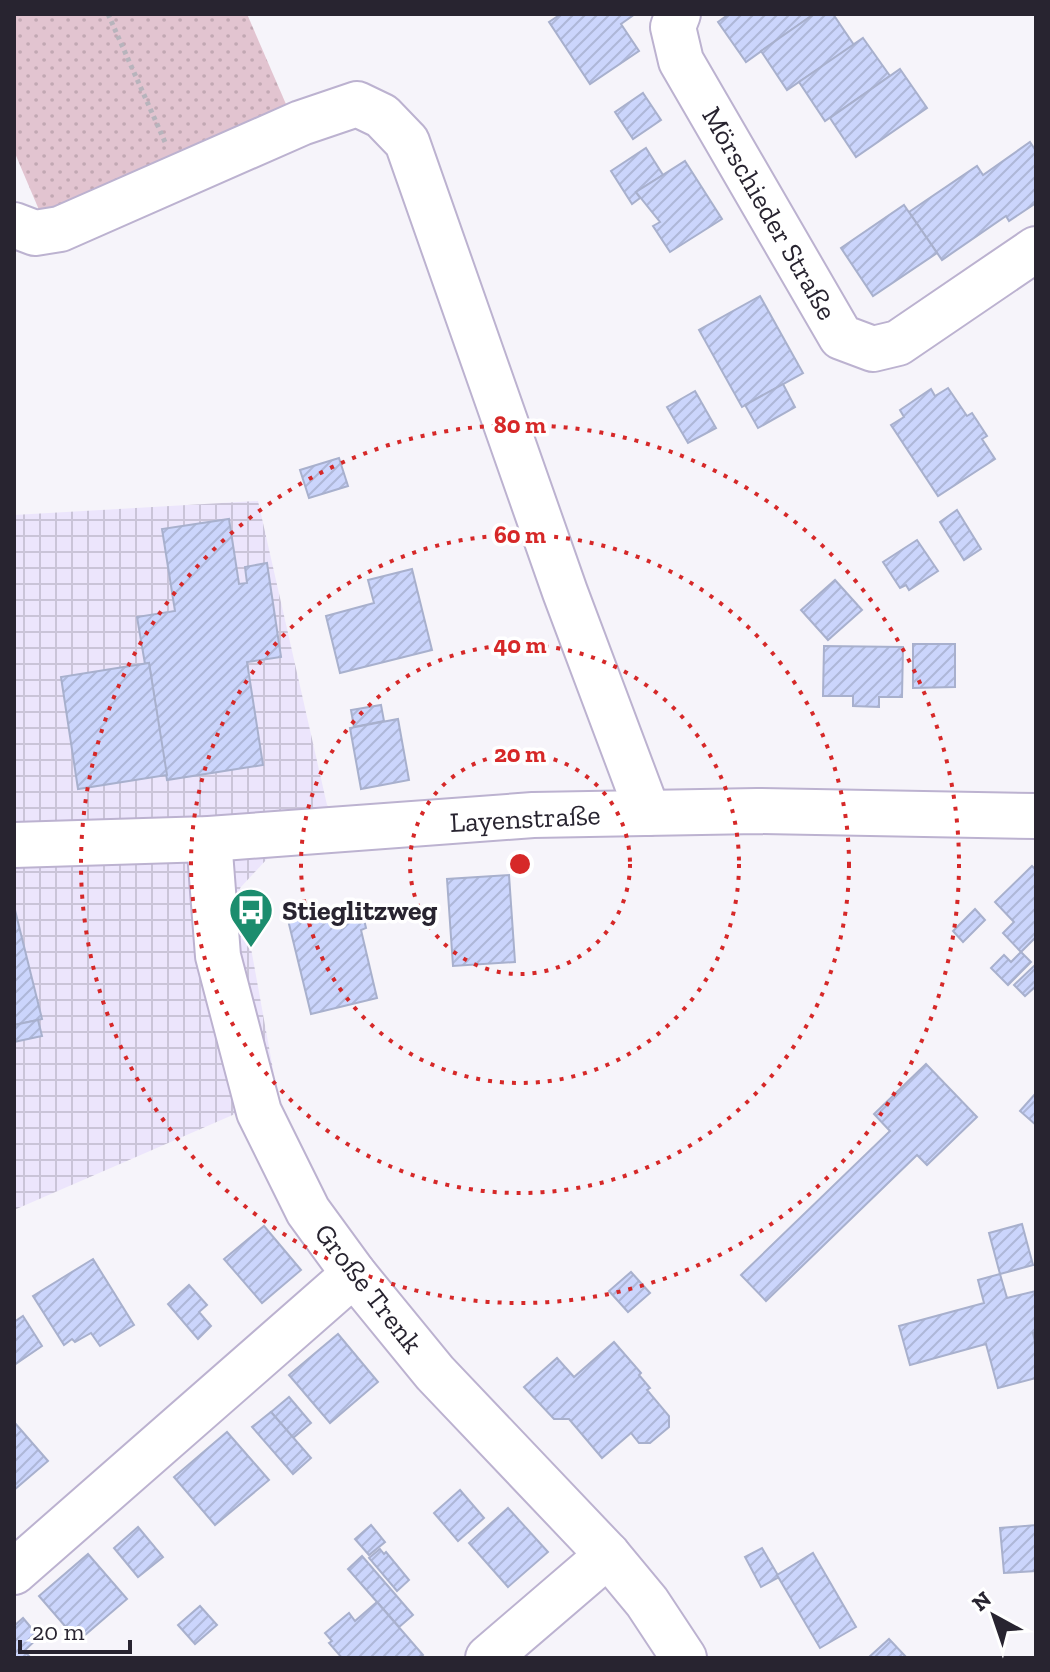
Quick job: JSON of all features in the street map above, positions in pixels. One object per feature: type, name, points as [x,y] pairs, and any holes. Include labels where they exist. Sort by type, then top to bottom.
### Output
[{"type":"street","name":"Mörschieder Straße","points":[[678,14],[673,27],[681,61],[841,337],[873,349],[898,343],[1036,249]]},
{"type":"street","points":[[14,225],[35,233],[60,229],[301,123],[357,104],[382,116],[407,142],[565,592],[648,813]]},
{"type":"street","name":"Layenstraße","points":[[14,845],[209,839],[533,815],[757,811],[1036,816]]},
{"type":"street","name":"Große Trenk","points":[[209,839],[218,956],[259,1112],[308,1211],[354,1274],[435,1373],[608,1555],[647,1602],[684,1658]]},
{"type":"street","points":[[14,1572],[354,1274]]},
{"type":"street","points":[[488,1658],[608,1555]]},
{"type":"path","points":[[108,14],[180,176]]},
{"type":"shaded area","points":[[14,14],[247,14],[292,118],[45,224],[14,151]]},
{"type":"shaded area","points":[[258,501],[337,849],[267,859],[240,888],[277,1091],[235,1114],[14,1210],[14,515]]},
{"type":"building","points":[[561,14],[635,14],[621,24],[639,51],[590,84],[549,22]]},
{"type":"building","points":[[729,14],[814,14],[746,62],[718,22]]},
{"type":"building","points":[[814,14],[833,14],[854,45],[787,90],[761,51]]},
{"type":"building","points":[[863,38],[890,76],[825,121],[799,82]]},
{"type":"building","points":[[900,69],[927,108],[856,157],[830,118]]},
{"type":"building","points":[[643,93],[661,120],[633,139],[615,112]]},
{"type":"building","points":[[1030,142],[1036,151],[1036,203],[1009,221],[1006,216],[942,260],[909,212],[977,166],[983,175]]},
{"type":"building","points":[[646,148],[663,175],[636,192],[640,198],[632,204],[611,171]]},
{"type":"building","points":[[685,161],[722,219],[670,252],[653,226],[660,222],[636,192]]},
{"type":"building","points":[[904,205],[937,253],[873,296],[841,248]]},
{"type":"building","points":[[760,296],[803,373],[742,407],[699,330]]},
{"type":"building","points":[[783,384],[795,407],[758,428],[745,405]]},
{"type":"building","points":[[948,388],[967,416],[972,413],[987,436],[982,439],[995,459],[938,496],[891,425],[904,417],[900,410],[931,389],[935,396]]},
{"type":"building","points":[[695,391],[716,428],[688,443],[667,407]]},
{"type":"building","points":[[339,458],[348,486],[309,498],[300,470]]},
{"type":"building","points":[[957,510],[981,549],[964,560],[940,522]]},
{"type":"building","points":[[229,519],[239,584],[247,583],[245,567],[267,563],[281,657],[247,662],[263,765],[167,780],[149,663],[145,664],[137,617],[175,611],[162,529]]},
{"type":"building","points":[[917,540],[938,571],[909,590],[906,585],[900,588],[883,562]]},
{"type":"building","points":[[412,569],[432,650],[340,673],[326,616],[374,603],[368,580]]},
{"type":"building","points":[[835,580],[862,610],[828,640],[801,610]]},
{"type":"building","points":[[913,644],[955,644],[955,687],[913,688]]},
{"type":"building","points":[[824,646],[903,647],[902,697],[879,697],[879,707],[853,706],[853,696],[823,696]]},
{"type":"building","points":[[149,663],[167,775],[78,789],[61,677]]},
{"type":"building","points":[[381,705],[384,721],[354,727],[351,710]]},
{"type":"building","points":[[398,719],[409,780],[361,789],[350,728]]},
{"type":"building","points":[[1032,866],[1036,870],[1036,937],[1021,952],[1003,933],[1014,922],[995,902]]},
{"type":"building","points":[[509,875],[515,962],[453,966],[447,879]]},
{"type":"building","points":[[360,903],[366,928],[361,930],[377,998],[311,1014],[288,920]]},
{"type":"building","points":[[14,906],[42,1019],[14,1025]]},
{"type":"building","points":[[975,909],[985,920],[963,942],[953,931]]},
{"type":"building","points":[[1021,952],[1031,962],[1008,985],[991,968],[1004,955],[1011,962]]},
{"type":"building","points":[[1036,964],[1036,986],[1025,996],[1014,985]]},
{"type":"building","points":[[38,1020],[42,1036],[14,1042],[14,1025]]},
{"type":"building","points":[[926,1064],[977,1117],[927,1165],[917,1155],[766,1301],[741,1275],[890,1131],[874,1114]]},
{"type":"building","points":[[1036,1093],[1036,1125],[1020,1111]]},
{"type":"building","points":[[1022,1224],[1033,1265],[1000,1274],[989,1233]]},
{"type":"building","points":[[264,1226],[301,1270],[262,1303],[224,1259]]},
{"type":"building","points":[[93,1259],[134,1325],[100,1346],[91,1333],[64,1345],[33,1296]]},
{"type":"building","points":[[631,1272],[650,1293],[628,1312],[609,1291]]},
{"type":"building","points":[[1000,1274],[1007,1298],[1036,1291],[1036,1332],[1033,1333],[1036,1378],[998,1388],[986,1344],[910,1365],[899,1326],[984,1303],[978,1280]]},
{"type":"building","points":[[189,1285],[207,1305],[199,1312],[211,1326],[198,1339],[168,1304]]},
{"type":"building","points":[[23,1316],[42,1346],[14,1365],[14,1322]]},
{"type":"building","points":[[338,1334],[378,1382],[330,1423],[289,1375]]},
{"type":"building","points":[[614,1342],[641,1373],[639,1375],[650,1388],[647,1390],[669,1416],[669,1427],[650,1443],[639,1443],[631,1433],[602,1458],[569,1419],[554,1419],[524,1387],[557,1358],[574,1377]]},
{"type":"building","points":[[289,1397],[311,1423],[293,1438],[271,1412]]},
{"type":"building","points":[[271,1412],[311,1458],[293,1474],[252,1427]]},
{"type":"building","points":[[14,1422],[48,1461],[14,1490]]},
{"type":"building","points":[[227,1432],[269,1480],[215,1525],[174,1477]]},
{"type":"building","points":[[460,1490],[484,1518],[458,1541],[434,1513]]},
{"type":"building","points":[[508,1508],[548,1552],[508,1587],[469,1543]]},
{"type":"building","points":[[371,1525],[385,1542],[369,1555],[355,1539]]},
{"type":"building","points":[[1036,1525],[1036,1571],[1004,1573],[1000,1528]]},
{"type":"building","points":[[138,1527],[163,1557],[138,1577],[114,1548]]},
{"type":"building","points":[[762,1548],[779,1577],[761,1587],[745,1557]]},
{"type":"building","points":[[380,1549],[409,1580],[397,1591],[369,1558]]},
{"type":"building","points":[[813,1553],[856,1627],[820,1648],[777,1575]]},
{"type":"building","points":[[88,1554],[127,1599],[78,1641],[39,1596]]},
{"type":"building","points":[[362,1556],[413,1615],[399,1627],[348,1569]]},
{"type":"building","points":[[377,1602],[423,1655],[420,1658],[342,1658],[329,1643],[332,1641],[325,1633],[349,1613],[355,1621]]},
{"type":"building","points":[[200,1606],[217,1625],[195,1644],[178,1625]]},
{"type":"building","points":[[23,1618],[39,1637],[24,1651],[31,1658],[14,1658],[14,1626]]},
{"type":"building","points":[[889,1639],[907,1658],[868,1658]]},
{"type":"place","name":"Stieglitzweg","points":[[251,949]]}]
